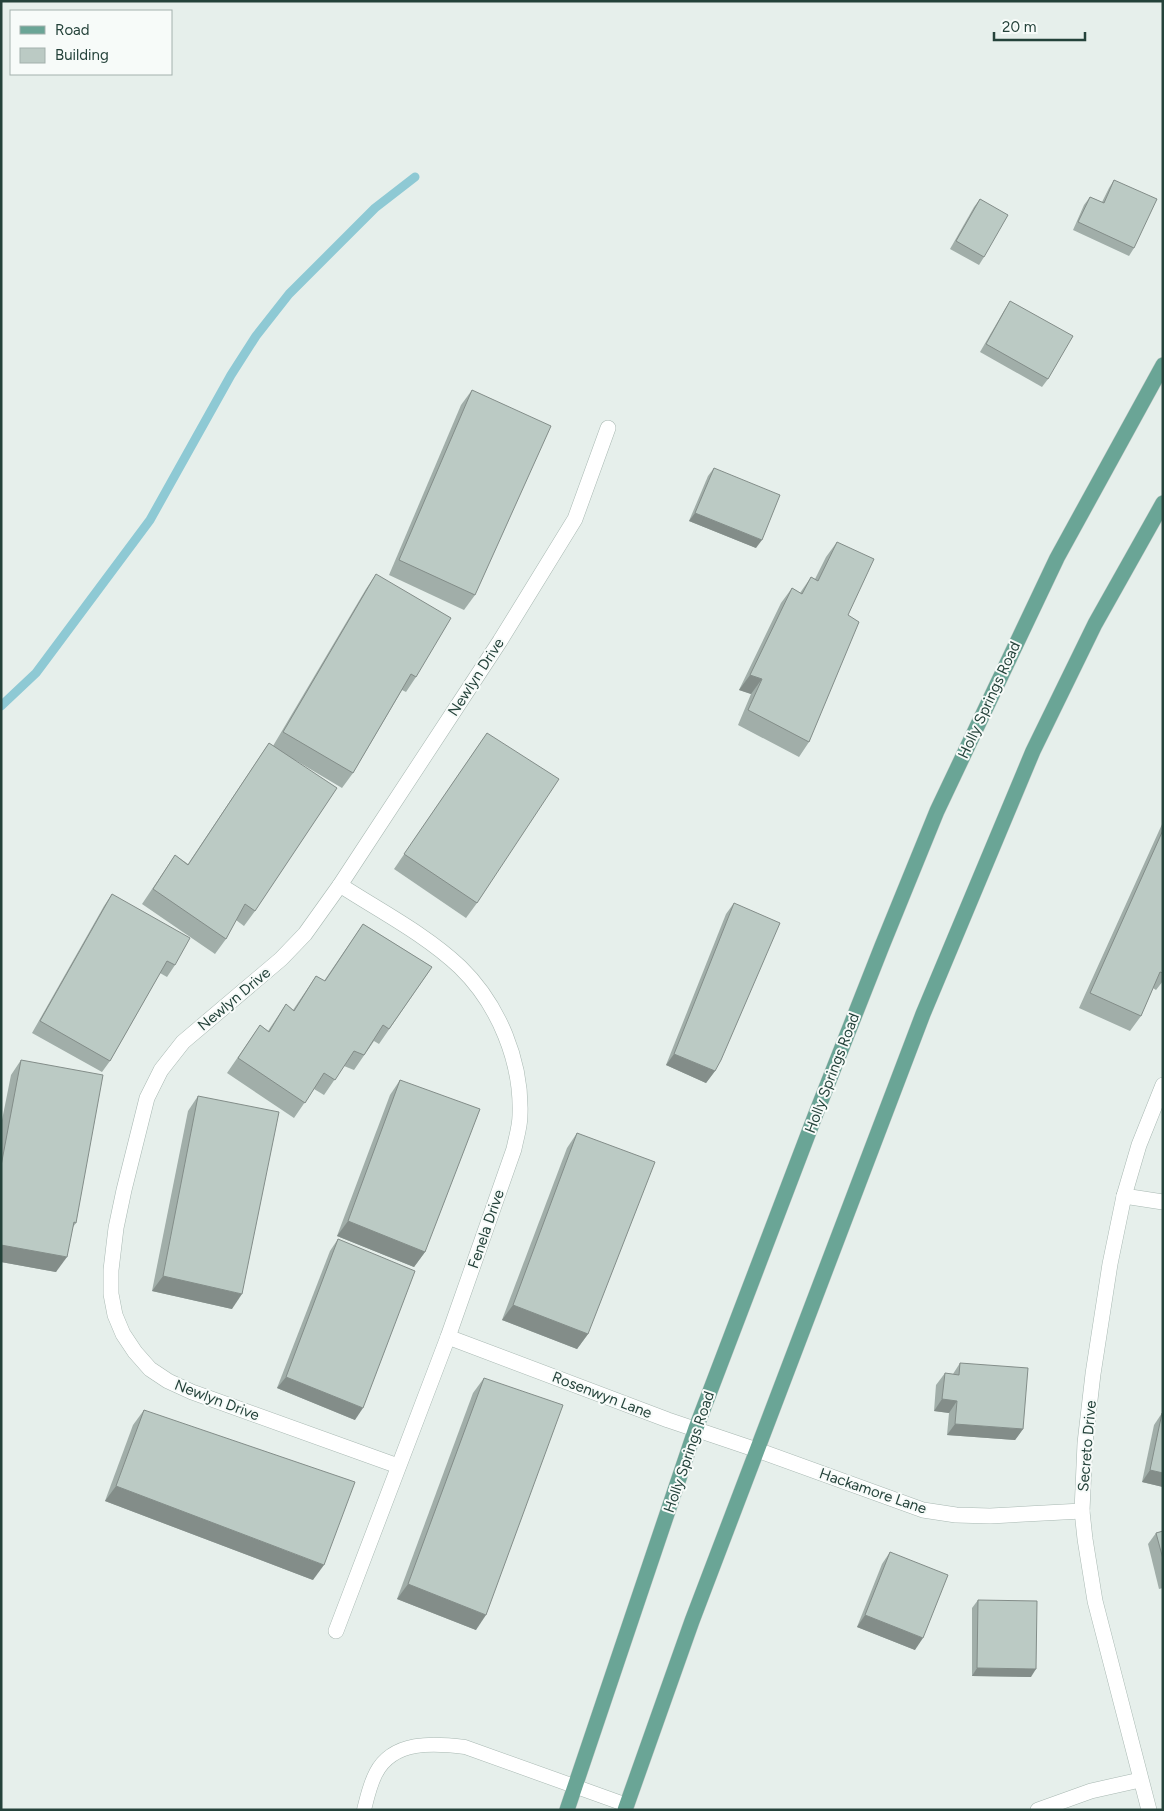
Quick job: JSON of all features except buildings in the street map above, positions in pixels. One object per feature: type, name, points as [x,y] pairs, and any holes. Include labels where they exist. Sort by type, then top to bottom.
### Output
[{"type":"main road","name":"Holly Springs Road","points":[[567,1810],[696,1428],[829,1080],[937,811],[1057,558],[1163,365]]},
{"type":"main road","points":[[626,1807],[692,1621],[923,1014],[1033,751],[1095,624],[1163,503]]},
{"type":"street","name":"Newlyn Drive","points":[[398,1466],[192,1392],[168,1381],[150,1368],[135,1352],[123,1334],[115,1315],[111,1270],[124,1190],[147,1098],[161,1070],[183,1042],[281,959],[305,934],[340,885],[500,641],[575,519],[608,428]]},
{"type":"street","name":"Fenela Drive","points":[[336,1631],[448,1337],[514,1149],[520,1117],[518,1083],[511,1051],[498,1020],[481,993],[460,968],[431,944],[340,885]]},
{"type":"street","name":"Secreto Drive","points":[[1148,1810],[1095,1601],[1084,1539],[1082,1511],[1085,1443],[1093,1374],[1110,1264],[1124,1196],[1139,1145],[1163,1085]]},
{"type":"street","points":[[1124,1196],[1163,1202]]},
{"type":"street","name":"Rosenwyn Lane","points":[[448,1337],[668,1420],[757,1450]]},
{"type":"street","name":"Hackamore Lane","points":[[757,1450],[923,1510],[956,1515],[990,1516],[1082,1511]]},
{"type":"street","points":[[1038,1810],[1091,1791],[1140,1780]]},
{"type":"lane","points":[[364,1810],[376,1773],[390,1755],[414,1746],[442,1744],[465,1747],[575,1786],[626,1807]]},
{"type":"waterway","points":[[1,706],[36,673],[150,520],[231,375],[256,336],[289,294],[375,208],[415,177]]}]
